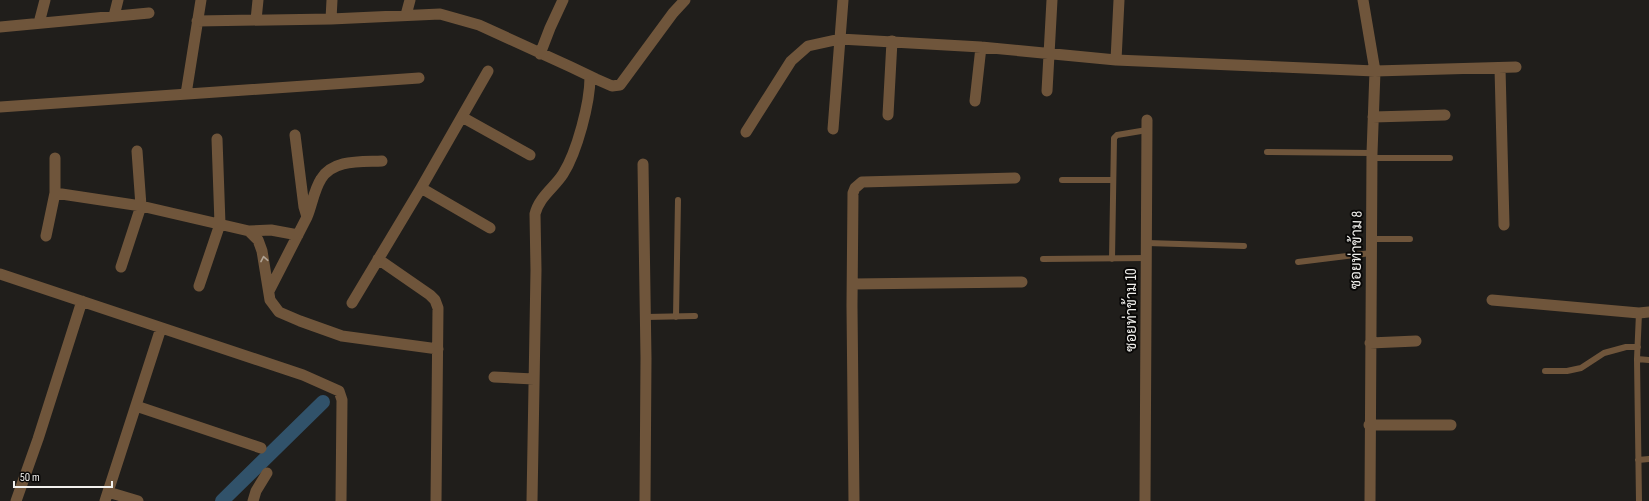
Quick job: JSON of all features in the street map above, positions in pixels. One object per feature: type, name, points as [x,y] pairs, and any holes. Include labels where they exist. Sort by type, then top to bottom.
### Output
[{"type":"street","points":[[39,23],[45,0]]},
{"type":"street","points":[[114,16],[118,0]]},
{"type":"street","points":[[186,94],[201,0]]},
{"type":"street","points":[[256,20],[258,0]]},
{"type":"street","points":[[331,19],[332,0]]},
{"type":"street","points":[[406,15],[410,0]]},
{"type":"street","points":[[540,54],[563,0]]},
{"type":"street","points":[[197,21],[331,19],[440,14],[479,25],[612,86],[620,85],[673,13],[685,0]]},
{"type":"street","points":[[833,129],[843,0]]},
{"type":"street","points":[[1047,90],[1052,0]]},
{"type":"street","points":[[1116,60],[1119,0]]},
{"type":"street","name":"ซอยท่าข้าม 8","points":[[1363,0],[1375,70],[1371,239],[1369,425],[1370,501]]},
{"type":"street","points":[[0,27],[149,13]]},
{"type":"street","points":[[746,132],[791,61],[808,46],[840,39],[892,41],[1049,53],[1116,60],[1375,70],[1516,67]]},
{"type":"street","points":[[888,115],[892,41]]},
{"type":"street","points":[[975,102],[981,48]]},
{"type":"street","points":[[1500,68],[1504,225]]},
{"type":"street","points":[[352,303],[421,188],[488,71]]},
{"type":"street","points":[[532,501],[536,206],[562,176],[568,165],[579,134],[588,97],[590,77]]},
{"type":"street","points":[[0,107],[419,78]]},
{"type":"street","points":[[1373,117],[1445,115]]},
{"type":"street","points":[[462,117],[530,155]]},
{"type":"street","name":"ซอยท่าข้าม 10","points":[[1145,501],[1147,125]]},
{"type":"street","points":[[295,135],[304,207],[307,217]]},
{"type":"street","points":[[199,286],[220,224],[217,139]]},
{"type":"street","points":[[121,267],[141,206],[137,151]]},
{"type":"street","points":[[46,236],[55,193],[54,158]]},
{"type":"street","points":[[269,291],[307,217],[318,184],[328,171],[348,163],[382,161]]},
{"type":"street","points":[[643,164],[646,317],[645,501]]},
{"type":"street","points":[[854,501],[853,193],[862,182],[1015,178]]},
{"type":"street","points":[[421,188],[490,228]]},
{"type":"street","points":[[55,193],[141,206],[249,231],[270,230],[298,234]]},
{"type":"street","points":[[249,231],[258,240],[262,251],[270,300],[279,312],[342,336],[438,349]]},
{"type":"street","points":[[378,259],[430,295],[435,300],[438,308],[436,501]]},
{"type":"street","points":[[0,274],[303,374],[339,392],[342,400],[341,501]]},
{"type":"street","points":[[853,284],[1022,282]]},
{"type":"street","points":[[1492,300],[1644,312]]},
{"type":"street","points":[[16,501],[38,439],[82,301]]},
{"type":"street","points":[[138,501],[106,496],[161,328]]},
{"type":"street","points":[[1370,343],[1416,341]]},
{"type":"street","points":[[494,377],[534,379]]},
{"type":"street","points":[[136,406],[261,448]]},
{"type":"street","points":[[1369,425],[1452,425]]},
{"type":"street","points":[[253,501],[256,491],[267,473]]},
{"type":"lane","points":[[1112,259],[1114,138],[1117,135],[1147,125]]},
{"type":"lane","points":[[1267,152],[1450,158]]},
{"type":"lane","points":[[1062,180],[1113,180]]},
{"type":"lane","points":[[676,317],[678,200]]},
{"type":"lane","points":[[1371,239],[1410,239]]},
{"type":"lane","points":[[1147,243],[1244,246]]},
{"type":"lane","points":[[1298,262],[1371,253]]},
{"type":"lane","points":[[1043,259],[1146,258]]},
{"type":"lane","points":[[1639,501],[1637,359],[1644,312]]},
{"type":"lane","points":[[646,317],[695,316]]},
{"type":"lane","points":[[1545,371],[1566,371],[1581,368],[1604,353],[1626,347],[1638,347]]},
{"type":"lane","points":[[1637,359],[1649,360]]},
{"type":"lane","points":[[1638,460],[1649,459]]},
{"type":"waterway","points":[[222,501],[323,402]]}]
